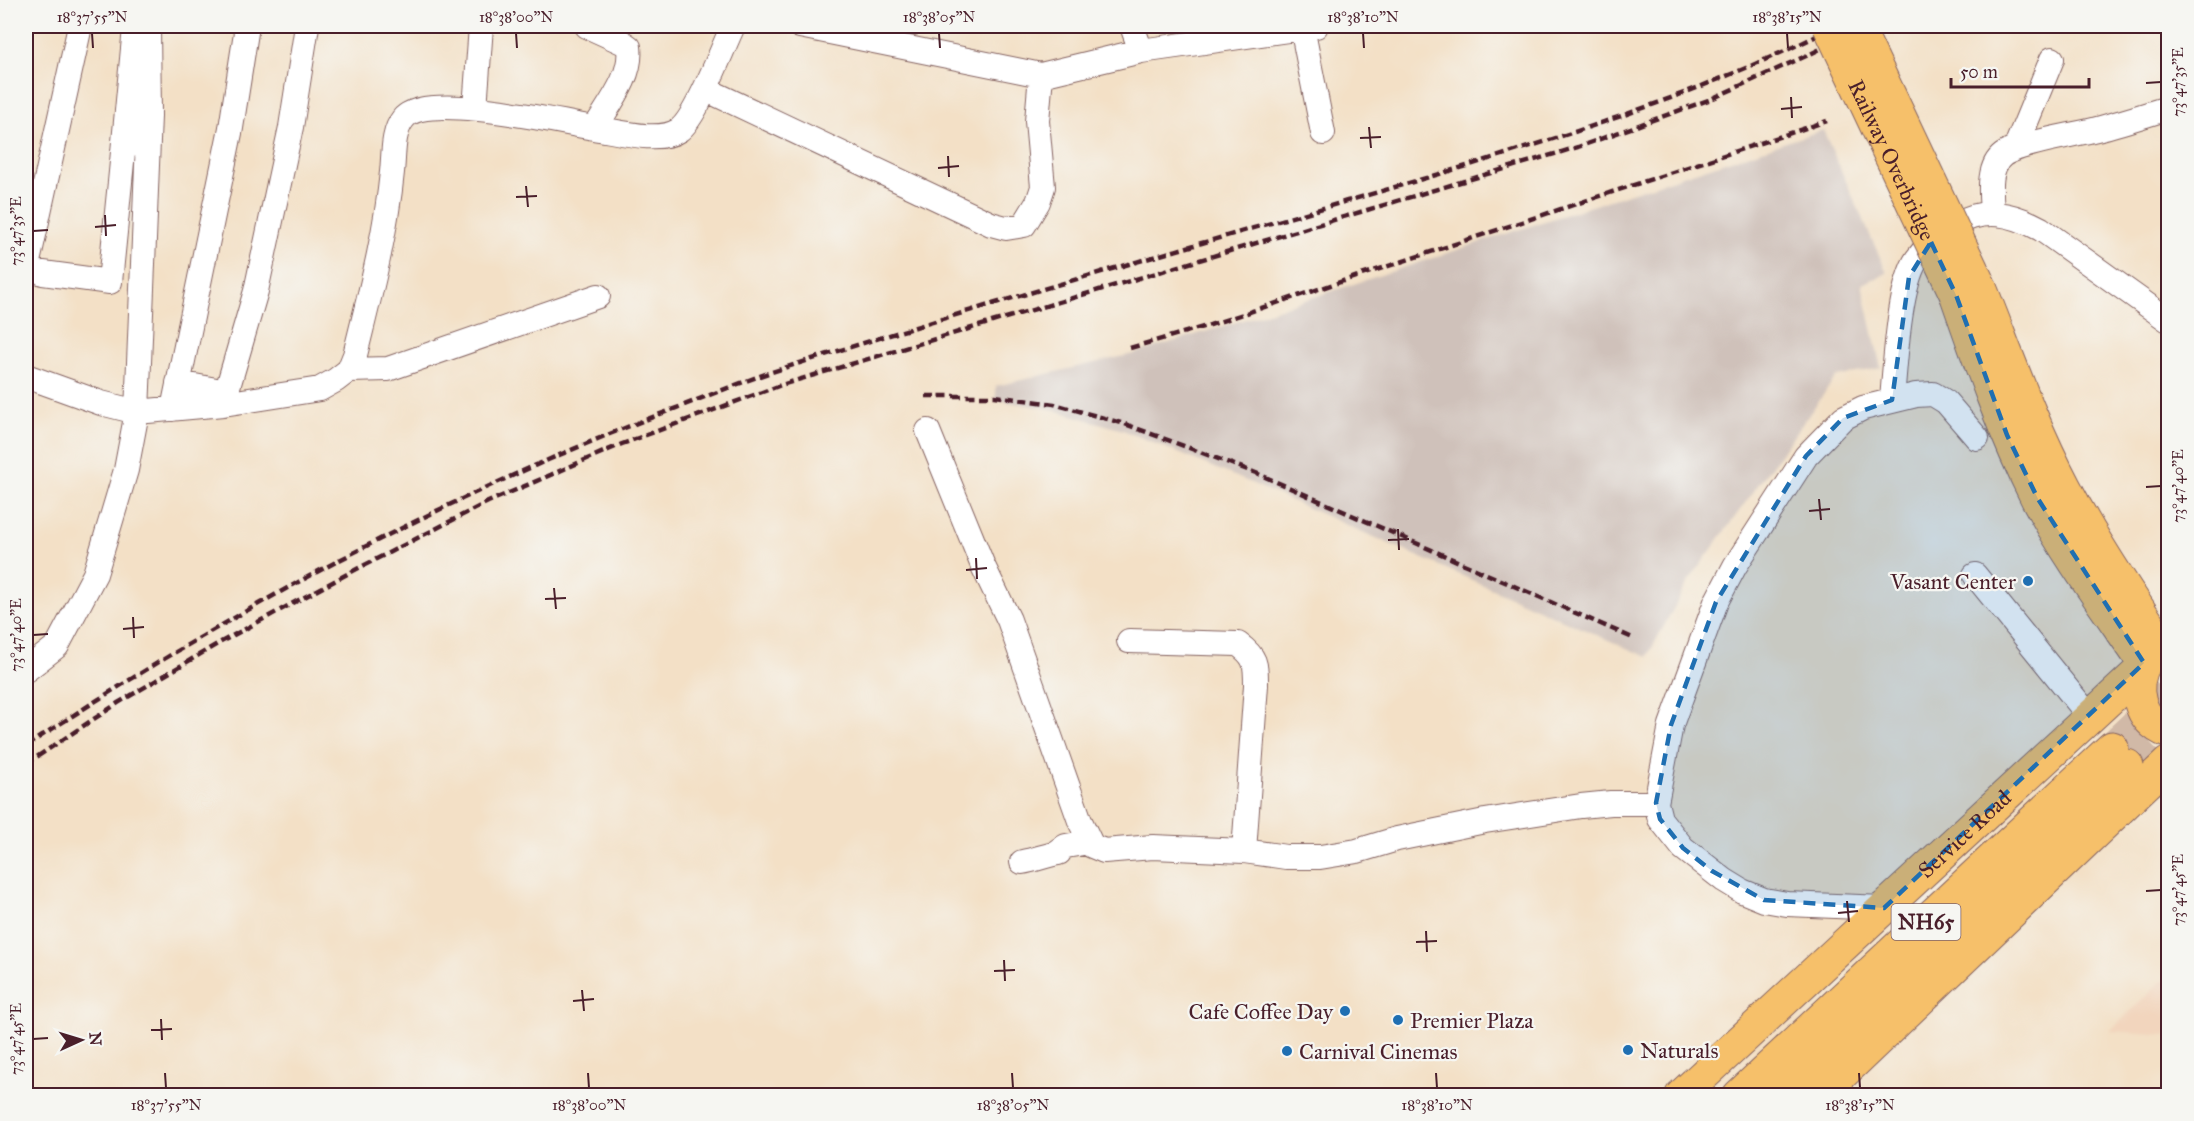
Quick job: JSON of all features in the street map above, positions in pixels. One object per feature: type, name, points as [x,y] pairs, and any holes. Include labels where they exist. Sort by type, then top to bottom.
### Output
[{"type":"highway","name":"NH65","points":[[1739,1095],[2120,757],[1940,948],[1780,1095]]},
{"type":"main road","name":"Railway Overbridge","points":[[1829,26],[1968,291]]},
{"type":"main road","name":"Railway Overbridge","points":[[1857,26],[1968,291]]},
{"type":"main road","points":[[1968,291],[2007,435],[2038,500],[2071,556],[2159,652],[2138,687],[2141,705],[2150,720],[2169,732]]},
{"type":"main road","name":"Service Road","points":[[1681,1095],[2159,652]]},
{"type":"main road","points":[[1819,1095],[2169,763]]},
{"type":"street","points":[[80,26],[35,268],[110,282],[135,26]]},
{"type":"street","points":[[26,670],[57,646],[95,574],[126,470],[137,412],[148,146],[148,26]]},
{"type":"street","points":[[173,409],[221,179],[247,26]]},
{"type":"street","points":[[225,398],[256,291],[291,127],[307,26]]},
{"type":"street","points":[[475,108],[481,26]]},
{"type":"street","points":[[587,26],[622,42],[629,47],[631,57],[628,70],[595,128]]},
{"type":"street","points":[[26,376],[101,403],[137,412],[173,409],[225,398],[320,389],[349,370],[356,355],[390,194],[396,131],[404,117],[420,108],[475,108],[636,135],[664,135],[677,131],[687,122],[705,89],[733,26]]},
{"type":"street","points":[[800,26],[1041,75],[1141,51],[1309,26],[1323,133]]},
{"type":"street","points":[[1132,26],[1141,51]]},
{"type":"street","points":[[2015,149],[2052,59]]},
{"type":"street","points":[[705,89],[991,224],[1006,228],[1024,225],[1038,202],[1043,187],[1037,121],[1041,75]]},
{"type":"street","points":[[1992,212],[1991,184],[1994,167],[2002,156],[2015,149],[2169,108]]},
{"type":"street","points":[[124,142],[148,146]]},
{"type":"street","points":[[1892,400],[1902,304],[1916,261],[1938,234],[1978,214],[1992,212],[2022,219],[2041,229],[2169,320]]},
{"type":"street","points":[[349,370],[388,369],[598,296]]},
{"type":"street","points":[[178,383],[225,398]]},
{"type":"street","points":[[1884,908],[1787,904],[1764,900],[1724,880],[1683,848],[1660,819],[1656,803],[1671,724],[1716,602],[1735,566],[1806,456],[1843,418],[1863,408],[1892,400],[1916,394],[1933,394],[1946,402],[1977,438]]},
{"type":"street","points":[[928,431],[983,566],[1008,620],[1080,821],[1092,846],[1104,851],[1153,847],[1244,851],[1286,857],[1320,857],[1357,851],[1397,839],[1485,821],[1581,806],[1656,803]]},
{"type":"street","points":[[1974,575],[2090,717]]},
{"type":"street","points":[[1129,641],[1238,644],[1251,653],[1256,670],[1256,685],[1244,851]]},
{"type":"street","points":[[1022,862],[1059,853],[1059,850],[1066,846],[1089,842]]},
{"type":"highlighted area","points":[[1931,242],[1956,295],[2007,435],[2038,499],[2144,663],[1884,908],[1764,900],[1712,871],[1683,848],[1660,819],[1656,803],[1671,725],[1716,602],[1806,456],[1843,418],[1892,400],[1909,277]]},
{"type":"shaded area","points":[[1823,130],[1887,273],[1862,284],[1881,368],[1836,377],[1688,582],[1647,657],[1251,483],[1123,430],[1051,409],[996,400],[996,386],[1133,354],[1250,318]]},
{"type":"shaded area","points":[[2168,975],[2168,1035],[2110,1031]]},
{"type":"tunnel","points":[[2112,748],[2168,695]]},
{"type":"tunnel","points":[[2127,766],[2168,728]]},
{"type":"railway","points":[[26,746],[182,648],[343,558],[425,516],[593,441],[755,378],[851,347],[1472,164],[1596,125],[1718,80],[1837,26]]},
{"type":"railway","points":[[26,764],[118,703],[219,643],[351,572],[488,502],[622,444],[781,385],[1578,147],[1711,99],[1867,26]]},
{"type":"railway","points":[[1130,348],[1210,325],[1827,121]]},
{"type":"railway","points":[[926,396],[995,396],[1054,404],[1125,424],[1256,473],[1635,639]]},
{"type":"place","name":"Vasant Center","points":[[2028,581]]},
{"type":"place","name":"Cafe Coffee Day","points":[[1345,1011]]},
{"type":"place","name":"Premier Plaza","points":[[1398,1020]]},
{"type":"place","name":"Naturals","points":[[1628,1050]]},
{"type":"place","name":"Carnival Cinemas","points":[[1287,1051]]}]
